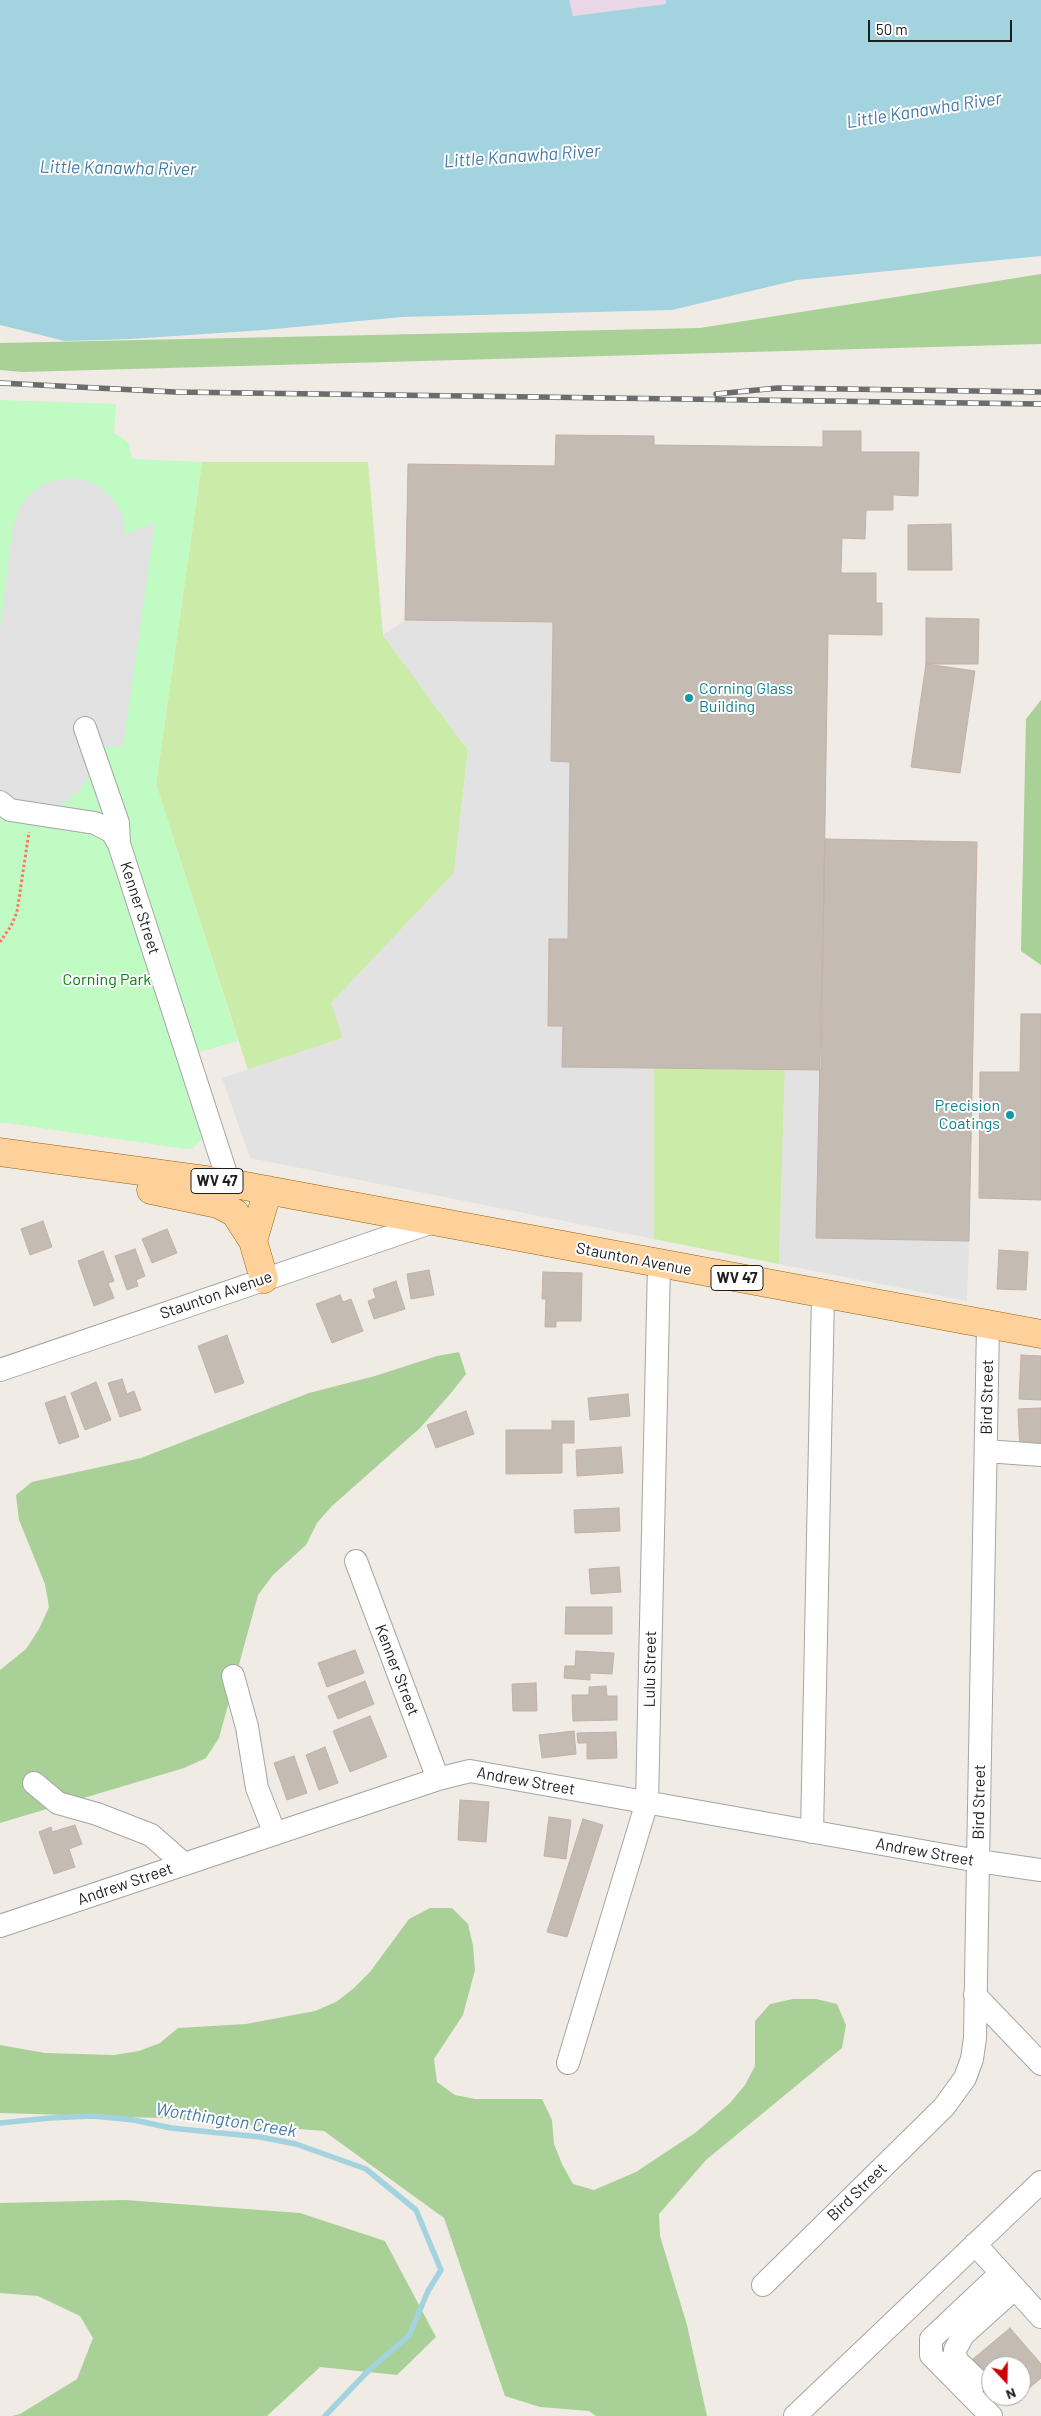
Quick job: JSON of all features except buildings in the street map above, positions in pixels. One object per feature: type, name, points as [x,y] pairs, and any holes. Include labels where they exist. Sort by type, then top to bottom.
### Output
[{"type":"main road","name":"Staunton Avenue","points":[[11,1154],[229,1183],[1041,1334]]},
{"type":"main road","points":[[11,1154],[74,1177],[218,1204],[235,1213],[253,1241],[264,1279]]},
{"type":"main road","points":[[253,1241],[268,1190]]},
{"type":"street","points":[[85,728],[118,823],[119,844]]},
{"type":"street","name":"Kenner Street","points":[[0,802],[10,810],[104,826],[112,832],[119,844],[229,1183]]},
{"type":"street","name":"Staunton Avenue","points":[[0,1370],[433,1222]]},
{"type":"street","name":"Lulu Street","points":[[568,2064],[647,1802],[659,1264]]},
{"type":"street","points":[[812,1832],[823,1294]]},
{"type":"street","name":"Bird Street","points":[[763,2285],[956,2094],[965,2078],[972,2059],[978,1861],[988,1325]]},
{"type":"street","points":[[986,1451],[1041,1455]]},
{"type":"street","name":"Kenner Street","points":[[356,1561],[438,1779]]},
{"type":"street","points":[[233,1676],[247,1727],[257,1788],[275,1834]]},
{"type":"street","name":"Andrew Street","points":[[0,1926],[438,1779],[470,1771],[978,1861],[1041,1870]]},
{"type":"street","points":[[34,1783],[58,1803],[97,1814],[151,1835],[184,1864]]},
{"type":"street","points":[[975,1996],[1041,2064]]},
{"type":"street","points":[[794,2416],[1041,2182]]},
{"type":"street","points":[[975,2244],[1041,2317]]},
{"type":"street","points":[[981,2391],[956,2360],[955,2350],[963,2335],[1008,2281]]},
{"type":"path","points":[[0,942],[11,926],[17,912],[31,814]]},
{"type":"shaded area","points":[[569,0],[666,0],[666,4],[572,16]]},
{"type":"shaded area","points":[[64,478],[83,479],[100,487],[114,500],[123,516],[125,535],[155,522],[123,747],[94,746],[90,773],[81,789],[68,801],[51,808],[0,796],[0,629],[13,526],[19,508],[30,493],[46,483]]},
{"type":"shaded area","points":[[405,620],[553,622],[551,761],[570,762],[568,939],[549,939],[548,1026],[563,1026],[562,1067],[654,1068],[654,1239],[250,1158],[222,1078],[343,1038],[331,1003],[454,873],[468,750],[383,635]]},
{"type":"shaded area","points":[[785,1070],[821,1070],[816,1238],[969,1241],[967,1301],[779,1264]]},
{"type":"green space","points":[[1041,274],[1041,344],[22,372],[0,370],[0,343],[700,328]]},
{"type":"green space","name":"Corning Park","points":[[0,400],[116,404],[114,433],[128,442],[132,459],[202,462],[156,784],[238,1041],[181,1057],[202,1128],[202,1139],[193,1148],[186,1149],[0,1122]]},
{"type":"green space","points":[[202,462],[368,462],[383,635],[468,750],[454,873],[332,1003],[343,1038],[248,1070],[156,784]]},
{"type":"green space","points":[[1041,700],[1041,965],[1021,951],[1026,719]]},
{"type":"green space","points":[[654,1068],[785,1070],[779,1264],[654,1239]]},
{"type":"green space","points":[[459,1352],[466,1374],[451,1393],[420,1428],[332,1506],[317,1523],[306,1545],[273,1575],[258,1595],[219,1738],[206,1758],[184,1768],[0,1823],[0,1670],[26,1649],[39,1629],[49,1607],[45,1584],[19,1520],[16,1495],[32,1482],[141,1458],[309,1393],[375,1376],[437,1356]]},
{"type":"green space","points":[[430,1908],[452,1908],[468,1924],[473,1946],[475,1970],[463,2015],[434,2059],[437,2082],[455,2095],[475,2099],[542,2099],[552,2120],[554,2144],[573,2184],[594,2190],[636,2172],[695,2133],[730,2103],[745,2085],[755,2066],[755,2021],[770,2004],[793,1999],[816,1999],[837,2004],[846,2025],[842,2048],[706,2160],[659,2214],[660,2236],[687,2325],[707,2416],[596,2416],[589,2411],[540,2407],[505,2396],[444,2218],[324,2131],[162,2118],[0,2113],[0,2045],[45,2053],[114,2055],[139,2051],[160,2043],[178,2028],[246,2024],[315,2011],[336,2002],[354,1988],[370,1972],[409,1919]]},
{"type":"green space","points":[[125,2200],[300,2213],[385,2241],[436,2337],[397,2375],[320,2367],[267,2416],[12,2416],[20,2414],[77,2379],[93,2338],[80,2316],[38,2296],[0,2293],[0,2203]]},
{"type":"water","name":"Little Kanawha River","points":[[0,0],[569,0],[573,16],[666,4],[666,0],[1041,0],[1041,256],[797,280],[672,310],[402,317],[264,330],[130,339],[65,341],[0,325]]},
{"type":"waterway","name":"Worthington Creek","points":[[0,2123],[92,2116],[134,2120],[171,2128],[260,2137],[296,2144],[366,2169],[416,2210],[441,2270],[428,2291],[409,2336],[369,2370],[325,2416]]},
{"type":"railway","points":[[0,383],[175,392],[1041,404]]},
{"type":"railway","points":[[716,394],[778,388],[1041,392]]},
{"type":"place","name":"Corning Glass Building","points":[[689,698]]},
{"type":"place","name":"Precision Coatings","points":[[1010,1115]]}]
